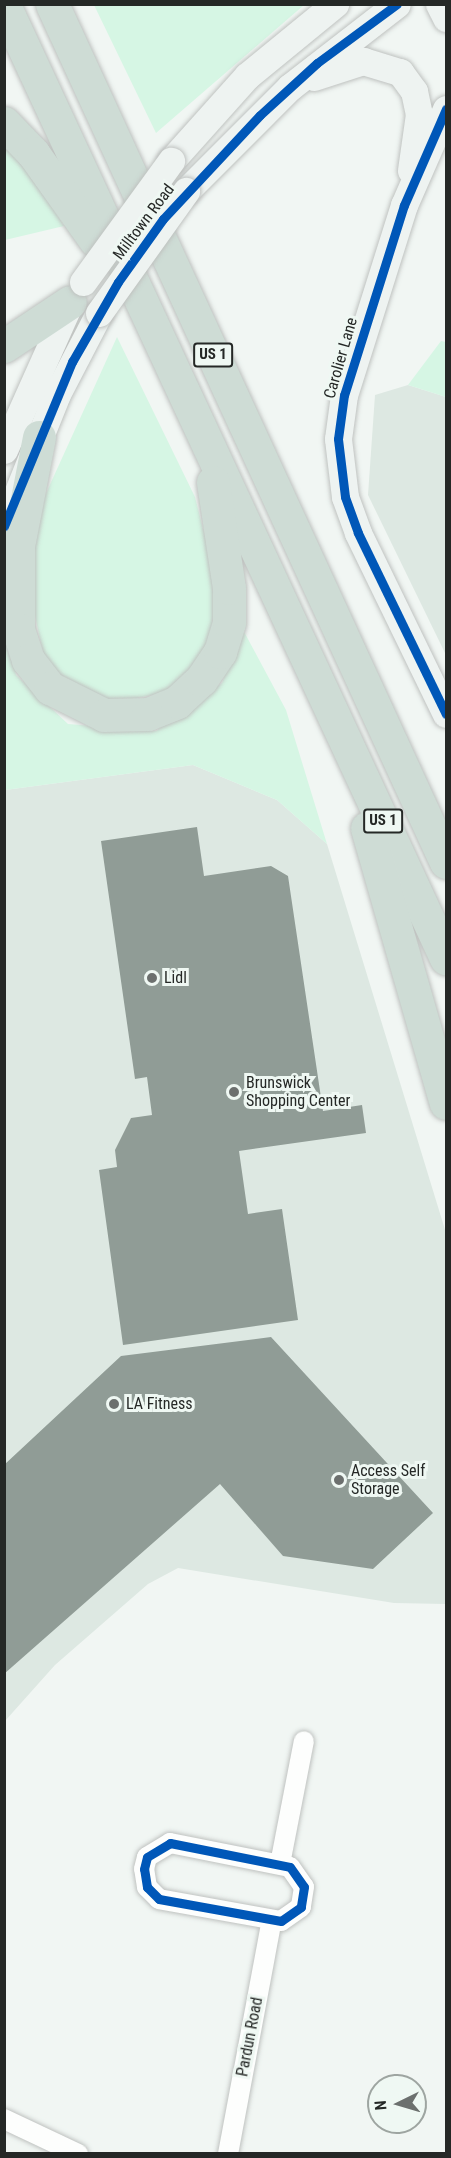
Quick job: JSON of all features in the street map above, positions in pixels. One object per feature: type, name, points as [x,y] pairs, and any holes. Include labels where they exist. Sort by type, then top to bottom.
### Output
[{"type":"highway","name":"US 1","points":[[52,4],[447,862]]},
{"type":"highway","name":"US 1","points":[[4,5],[142,309],[320,683],[447,958]]},
{"type":"highway","points":[[4,123],[50,175],[142,309]]},
{"type":"highway","points":[[4,346],[84,299]]},
{"type":"highway","points":[[39,437],[16,568],[22,644],[38,674],[63,699],[119,717],[163,709],[189,693],[212,667],[225,637],[229,588],[208,447]]},
{"type":"highway","points":[[307,558],[447,806]]},
{"type":"highway","points":[[320,683],[396,916],[447,1103]]},
{"type":"street","name":"Milltown Road","points":[[4,450],[84,299],[171,161],[247,76],[335,4]]},
{"type":"street","name":"Milltown Road","points":[[4,526],[39,437],[84,299],[186,191],[290,87],[397,4]]},
{"type":"street","points":[[440,4],[447,18]]},
{"type":"street","points":[[290,87],[354,62],[383,63],[400,72],[414,91],[419,114],[404,205]]},
{"type":"street","name":"Carolier Lane","points":[[447,109],[404,205],[344,395],[339,459],[358,533],[447,714]]},
{"type":"street","points":[[280,1864],[304,1741]]},
{"type":"street","points":[[170,1843],[280,1864],[301,1879],[304,1898],[296,1915],[272,1920],[159,1899],[147,1887],[144,1869],[147,1857],[170,1843]]},
{"type":"street","name":"Pardun Road","points":[[228,2154],[272,1920]]},
{"type":"street","points":[[4,2119],[78,2154]]},
{"type":"shaded area","points":[[408,385],[446,397],[446,655],[368,495],[375,395]]},
{"type":"shaded area","points":[[193,765],[277,800],[327,844],[446,1233],[446,1604],[394,1603],[178,1568],[148,1584],[55,1665],[5,1721],[5,790]]},
{"type":"green space","points":[[94,5],[304,5],[156,133]]},
{"type":"green space","points":[[4,144],[25,163],[64,226],[5,240]]},
{"type":"green space","points":[[117,337],[195,497],[217,584],[209,649],[168,692],[116,702],[77,693],[44,658],[28,582],[43,500]]},
{"type":"green space","points":[[441,341],[446,342],[446,397],[408,385]]},
{"type":"green space","points":[[4,601],[16,675],[68,724],[156,731],[222,683],[242,628],[286,710],[327,844],[277,800],[193,765],[5,790]]},
{"type":"building","name":"Brunswick Shopping Center","points":[[197,827],[204,876],[271,866],[288,876],[323,1111],[362,1105],[366,1133],[239,1151],[248,1214],[282,1209],[298,1320],[123,1345],[99,1170],[117,1167],[115,1150],[131,1118],[152,1115],[147,1077],[135,1079],[101,841]]},
{"type":"building","points":[[271,1337],[433,1513],[373,1569],[283,1556],[220,1484],[4,1674],[4,1465],[121,1356]]},
{"type":"cycle path","points":[[4,526],[72,362],[118,282],[163,219],[260,115],[317,63],[397,4]]},
{"type":"cycle path","points":[[446,109],[404,205],[344,395],[338,439],[345,497],[358,533],[446,714]]},
{"type":"cycle path","points":[[170,1843],[290,1867],[304,1887],[301,1907],[281,1921],[159,1899],[147,1887],[144,1869],[147,1857],[170,1843]]},
{"type":"place","name":"Lidl","points":[[152,978]]},
{"type":"place","name":"Brunswick Shopping Center","points":[[234,1092]]},
{"type":"place","name":"LA Fitness","points":[[114,1404]]},
{"type":"place","name":"Access Self Storage","points":[[339,1480]]}]
